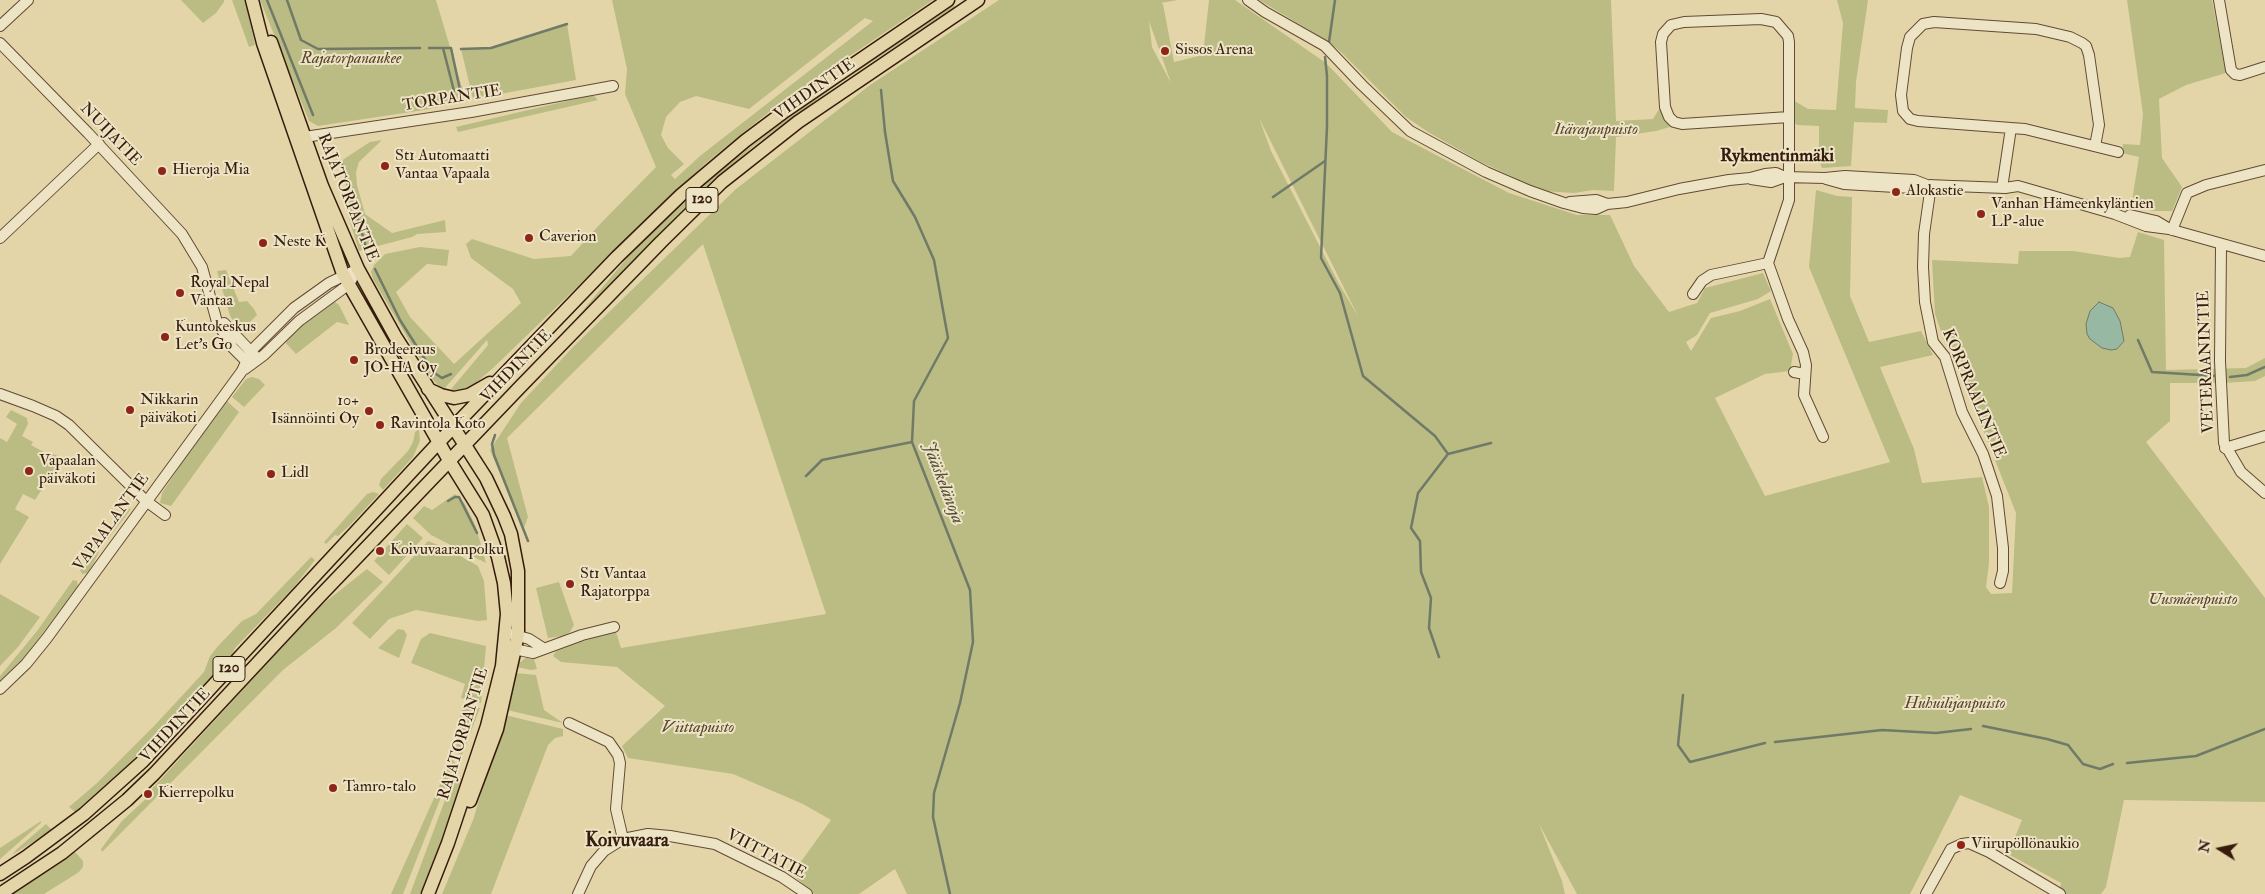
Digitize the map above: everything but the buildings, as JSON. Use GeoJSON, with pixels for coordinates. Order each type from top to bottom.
{"type":"FeatureCollection","features":[{"type":"Feature","properties":{"kind":"main road","name":"RAJATORPANTIE"},"geometry":{"type":"LineString","coordinates":[[252,0],[262,43],[300,138],[358,269],[395,336],[486,478],[511,534],[518,571],[512,634],[497,729],[488,757],[467,808],[448,843],[428,894]]}},
{"type":"Feature","properties":{"kind":"main road","name":"VIHDINTIE"},"geometry":{"type":"LineString","coordinates":[[0,874],[84,814],[143,761],[439,442],[648,226],[709,170],[746,140],[818,88],[948,0]]}},
{"type":"Feature","properties":{"kind":"main road","name":"VIHDINTIE"},"geometry":{"type":"LineString","coordinates":[[0,894],[62,853],[127,800],[181,746],[464,445],[648,255],[722,182],[806,116],[978,0]]}},
{"type":"Feature","properties":{"kind":"main road","name":"RAJATORPANTIE"},"geometry":{"type":"LineString","coordinates":[[300,138],[345,280],[450,462],[483,514],[498,557],[512,634]]}},
{"type":"Feature","properties":{"kind":"main road"},"geometry":{"type":"LineString","coordinates":[[428,389],[448,398],[461,397],[478,390],[508,370]]}},
{"type":"Feature","properties":{"kind":"street"},"geometry":{"type":"LineString","coordinates":[[0,26],[28,0]]}},
{"type":"Feature","properties":{"kind":"street"},"geometry":{"type":"LineString","coordinates":[[1248,0],[1265,12],[1325,46],[1410,131],[1486,172],[1514,185],[1564,203],[1590,209],[1702,184],[1750,178],[1771,182],[1787,177],[1825,178],[1844,184],[1914,188],[1929,185],[2003,188],[2018,186],[2038,194],[2115,214],[2128,214],[2149,219],[2171,230],[2265,256]]}},
{"type":"Feature","properties":{"kind":"street"},"geometry":{"type":"LineString","coordinates":[[2219,0],[2232,70],[2235,74],[2240,75],[2265,68]]}},
{"type":"Feature","properties":{"kind":"street"},"geometry":{"type":"LineString","coordinates":[[1789,117],[1682,124],[1674,122],[1669,117],[1665,107],[1661,42],[1663,34],[1671,25],[1684,22],[1761,18],[1776,22],[1785,30],[1789,42],[1789,117],[1787,177],[1790,200],[1768,263],[1785,311],[1803,352],[1806,365],[1799,373],[1804,395],[1824,437]]}},
{"type":"Feature","properties":{"kind":"street"},"geometry":{"type":"LineString","coordinates":[[2095,146],[2099,125],[2089,54],[2082,42],[2070,37],[2036,29],[1934,22],[1918,26],[1910,37],[1901,103],[1906,116],[1910,119],[2025,129],[2118,152]]}},
{"type":"Feature","properties":{"kind":"street","name":"NUIJATIE"},"geometry":{"type":"LineString","coordinates":[[0,43],[99,144],[186,239],[202,267],[217,322],[233,348],[249,364]]}},
{"type":"Feature","properties":{"kind":"street","name":"TORPANTIE"},"geometry":{"type":"LineString","coordinates":[[300,138],[471,112],[613,86]]}},
{"type":"Feature","properties":{"kind":"street"},"geometry":{"type":"LineString","coordinates":[[2003,188],[2011,128]]}},
{"type":"Feature","properties":{"kind":"street"},"geometry":{"type":"LineString","coordinates":[[0,238],[99,144]]}},
{"type":"Feature","properties":{"kind":"street"},"geometry":{"type":"LineString","coordinates":[[2171,230],[2187,193],[2265,170]]}},
{"type":"Feature","properties":{"kind":"street","name":"KORPRAALINTIE"},"geometry":{"type":"LineString","coordinates":[[1929,185],[1923,267],[1926,309],[1933,342],[1945,357],[1962,412],[1983,454],[1997,496],[2003,548],[2003,571],[2000,583]]}},
{"type":"Feature","properties":{"kind":"street","name":"VETERAANINTIE"},"geometry":{"type":"LineString","coordinates":[[2221,244],[2220,361],[2225,448],[2241,472],[2265,493]]}},
{"type":"Feature","properties":{"kind":"street"},"geometry":{"type":"LineString","coordinates":[[1693,294],[1702,281],[1711,275],[1768,263]]}},
{"type":"Feature","properties":{"kind":"street","name":"VAPAALANTIE"},"geometry":{"type":"LineString","coordinates":[[0,689],[26,664],[47,638],[146,501],[249,364],[358,269]]}},
{"type":"Feature","properties":{"kind":"street","name":"VAPAALANTIE"},"geometry":{"type":"LineString","coordinates":[[251,351],[294,308],[345,280]]}},
{"type":"Feature","properties":{"kind":"street","name":"NUIJATIE"},"geometry":{"type":"LineString","coordinates":[[214,307],[233,335],[251,351],[249,364]]}},
{"type":"Feature","properties":{"kind":"street"},"geometry":{"type":"LineString","coordinates":[[0,394],[48,412],[69,425],[146,501],[165,514]]}},
{"type":"Feature","properties":{"kind":"street"},"geometry":{"type":"LineString","coordinates":[[2225,448],[2265,436]]}},
{"type":"Feature","properties":{"kind":"street"},"geometry":{"type":"LineString","coordinates":[[510,648],[533,653],[582,635],[614,627]]}},
{"type":"Feature","properties":{"kind":"street"},"geometry":{"type":"LineString","coordinates":[[512,634],[543,648]]}},
{"type":"Feature","properties":{"kind":"street"},"geometry":{"type":"LineString","coordinates":[[569,723],[609,742],[618,755],[620,763],[616,809],[623,839],[612,845],[598,858],[578,894]]}},
{"type":"Feature","properties":{"kind":"street","name":"VIITTATIE"},"geometry":{"type":"LineString","coordinates":[[623,839],[648,834],[679,837],[715,844],[778,875],[807,894]]}},
{"type":"Feature","properties":{"kind":"street"},"geometry":{"type":"LineString","coordinates":[[1926,894],[1951,849],[1969,843],[1980,847],[2060,894]]}},
{"type":"Feature","properties":{"kind":"green space"},"geometry":{"type":"Polygon","coordinates":[[[181,0],[224,0],[224,2],[216,13],[203,23],[181,0]]]}},
{"type":"Feature","properties":{"kind":"green space"},"geometry":{"type":"Polygon","coordinates":[[[232,0],[245,0],[255,45],[249,47],[232,0]]]}},
{"type":"Feature","properties":{"kind":"green space","name":"Rajatorpanaukee"},"geometry":{"type":"Polygon","coordinates":[[[260,0],[436,0],[466,101],[424,110],[318,126],[309,121],[260,0]]]}},
{"type":"Feature","properties":{"kind":"green space"},"geometry":{"type":"Polygon","coordinates":[[[612,0],[933,0],[780,103],[706,163],[472,386],[460,392],[452,393],[452,388],[488,345],[487,340],[444,389],[431,378],[373,279],[371,272],[374,265],[385,254],[420,247],[449,250],[447,266],[427,264],[396,292],[410,317],[454,364],[521,303],[513,289],[471,258],[466,244],[472,239],[534,259],[571,256],[656,167],[625,94],[627,69],[612,0]],[[865,18],[749,109],[696,96],[680,102],[666,117],[661,135],[668,148],[684,164],[671,175],[675,179],[700,156],[873,21],[865,18]]]}},
{"type":"Feature","properties":{"kind":"green space"},"geometry":{"type":"Polygon","coordinates":[[[999,0],[1178,0],[1161,3],[1163,4],[1174,62],[1203,55],[1209,0],[1235,0],[1326,63],[1392,132],[1509,193],[1577,215],[1610,215],[1634,266],[1669,312],[1697,303],[1705,288],[1763,273],[1771,291],[1758,299],[1710,313],[1697,335],[1686,342],[1691,351],[1711,318],[1740,311],[1770,299],[1793,354],[1790,371],[1765,374],[1715,398],[1765,496],[1890,462],[1809,267],[1816,190],[1837,196],[1852,197],[1850,296],[1869,342],[1921,331],[1933,355],[1880,367],[1914,449],[1922,483],[1982,477],[1989,507],[1989,563],[1986,587],[1991,594],[2012,593],[2016,513],[1976,412],[1959,353],[1945,343],[1935,314],[1932,260],[2018,264],[2019,251],[2073,251],[2119,258],[2130,257],[2138,232],[2164,240],[2166,370],[2246,368],[2265,358],[2265,376],[2255,381],[2170,383],[2170,421],[2146,442],[2265,598],[2265,802],[2124,800],[2106,887],[2101,894],[2059,894],[2061,883],[2008,854],[2022,820],[1960,795],[1910,894],[1577,894],[1539,824],[1562,881],[1565,894],[907,894],[895,869],[859,894],[814,894],[792,874],[831,820],[803,804],[733,774],[628,758],[622,746],[665,706],[617,667],[561,662],[553,656],[556,651],[615,629],[621,648],[826,614],[703,244],[507,438],[528,517],[524,528],[490,450],[521,403],[573,347],[736,189],[870,85],[999,0]],[[1149,21],[1152,47],[1171,83],[1149,21]],[[1259,118],[1271,151],[1338,282],[1359,318],[1259,118]]]}},
{"type":"Feature","properties":{"kind":"green space","name":"Itärajanpuisto"},"geometry":{"type":"Polygon","coordinates":[[[1259,0],[1611,0],[1616,121],[1653,119],[1661,106],[1662,115],[1670,127],[1616,137],[1614,191],[1593,190],[1574,193],[1543,191],[1481,162],[1428,132],[1406,117],[1341,52],[1326,40],[1259,0]]]}},
{"type":"Feature","properties":{"kind":"green space"},"geometry":{"type":"Polygon","coordinates":[[[1837,0],[1868,0],[1856,82],[1855,108],[1888,110],[1887,123],[1854,122],[1851,166],[1822,168],[1819,160],[1819,126],[1797,125],[1792,121],[1793,100],[1808,109],[1836,110],[1843,23],[1837,0]]]}},
{"type":"Feature","properties":{"kind":"green space"},"geometry":{"type":"Polygon","coordinates":[[[2127,0],[2212,0],[2226,73],[2186,85],[2159,99],[2162,158],[2182,187],[2172,211],[2154,211],[2131,207],[2139,157],[2122,153],[2123,144],[2140,145],[2143,114],[2127,0]]]}},
{"type":"Feature","properties":{"kind":"green space"},"geometry":{"type":"Polygon","coordinates":[[[954,5],[955,7],[840,83],[755,145],[692,200],[573,322],[639,244],[715,175],[791,115],[954,5]]]}},
{"type":"Feature","properties":{"kind":"green space"},"geometry":{"type":"Polygon","coordinates":[[[567,24],[576,80],[473,99],[461,49],[491,48],[567,24]]]}},
{"type":"Feature","properties":{"kind":"green space"},"geometry":{"type":"Polygon","coordinates":[[[594,96],[598,100],[458,132],[456,127],[594,96]]]}},
{"type":"Feature","properties":{"kind":"green space"},"geometry":{"type":"Polygon","coordinates":[[[382,140],[359,162],[356,172],[357,185],[365,214],[392,233],[445,220],[446,232],[417,234],[359,251],[345,206],[346,184],[341,163],[370,142],[382,140]]]}},
{"type":"Feature","properties":{"kind":"green space"},"geometry":{"type":"Polygon","coordinates":[[[226,270],[239,302],[247,301],[257,315],[244,328],[237,326],[230,316],[217,271],[226,270]]]}},
{"type":"Feature","properties":{"kind":"green space"},"geometry":{"type":"Polygon","coordinates":[[[335,302],[339,305],[349,325],[337,322],[296,354],[284,341],[327,305],[335,302]]]}},
{"type":"Feature","properties":{"kind":"green space"},"geometry":{"type":"Polygon","coordinates":[[[252,377],[259,379],[265,385],[244,407],[232,397],[246,379],[252,377]]]}},
{"type":"Feature","properties":{"kind":"green space"},"geometry":{"type":"Polygon","coordinates":[[[227,401],[239,412],[171,506],[160,503],[162,493],[197,440],[227,401]]]}},
{"type":"Feature","properties":{"kind":"green space"},"geometry":{"type":"Polygon","coordinates":[[[11,410],[27,418],[28,424],[22,436],[33,442],[31,445],[49,455],[51,453],[62,458],[35,500],[23,494],[15,509],[29,517],[0,564],[0,438],[7,442],[17,424],[6,417],[11,410]]]}},
{"type":"Feature","properties":{"kind":"green space"},"geometry":{"type":"Polygon","coordinates":[[[419,429],[420,441],[413,457],[383,490],[379,485],[381,479],[408,451],[413,442],[415,432],[419,429]]]}},
{"type":"Feature","properties":{"kind":"green space"},"geometry":{"type":"Polygon","coordinates":[[[373,492],[379,494],[350,525],[326,544],[324,542],[367,494],[373,492]]]}},
{"type":"Feature","properties":{"kind":"green space"},"geometry":{"type":"Polygon","coordinates":[[[455,494],[465,504],[476,527],[486,563],[431,535],[413,518],[424,506],[432,510],[455,494]]]}},
{"type":"Feature","properties":{"kind":"green space"},"geometry":{"type":"Polygon","coordinates":[[[125,508],[131,509],[108,539],[106,537],[107,533],[125,508]]]}},
{"type":"Feature","properties":{"kind":"green space"},"geometry":{"type":"Polygon","coordinates":[[[407,524],[423,538],[389,575],[374,561],[407,524]]]}},
{"type":"Feature","properties":{"kind":"green space"},"geometry":{"type":"Polygon","coordinates":[[[428,541],[448,549],[478,566],[484,581],[487,620],[478,621],[416,610],[389,619],[370,639],[352,623],[428,541]]]}},
{"type":"Feature","properties":{"kind":"green space"},"geometry":{"type":"Polygon","coordinates":[[[96,550],[99,552],[90,570],[82,574],[80,570],[96,550]]]}},
{"type":"Feature","properties":{"kind":"green space"},"geometry":{"type":"Polygon","coordinates":[[[311,557],[315,560],[294,587],[235,648],[231,657],[134,759],[75,812],[69,807],[97,783],[155,725],[204,672],[210,656],[242,621],[256,614],[311,557]]]}},
{"type":"Feature","properties":{"kind":"green space"},"geometry":{"type":"Polygon","coordinates":[[[367,569],[383,582],[336,628],[283,670],[102,852],[101,849],[122,821],[152,793],[150,791],[319,607],[367,569]]]}},
{"type":"Feature","properties":{"kind":"green space"},"geometry":{"type":"Polygon","coordinates":[[[73,580],[77,581],[78,586],[25,657],[0,683],[0,676],[37,631],[73,580]]]}},
{"type":"Feature","properties":{"kind":"green space"},"geometry":{"type":"Polygon","coordinates":[[[559,582],[574,625],[570,632],[564,636],[548,638],[536,588],[559,582]]]}},
{"type":"Feature","properties":{"kind":"green space"},"geometry":{"type":"Polygon","coordinates":[[[0,594],[40,617],[18,647],[0,666],[0,594]]]}},
{"type":"Feature","properties":{"kind":"green space"},"geometry":{"type":"Polygon","coordinates":[[[398,629],[404,630],[407,635],[399,658],[378,648],[398,629]]]}},
{"type":"Feature","properties":{"kind":"green space"},"geometry":{"type":"Polygon","coordinates":[[[430,633],[486,646],[481,703],[461,698],[465,684],[411,663],[421,639],[430,633]]]}},
{"type":"Feature","properties":{"kind":"green space"},"geometry":{"type":"Polygon","coordinates":[[[527,657],[534,659],[537,669],[531,670],[517,667],[527,657]]]}},
{"type":"Feature","properties":{"kind":"green space"},"geometry":{"type":"Polygon","coordinates":[[[516,673],[536,675],[544,710],[563,723],[507,710],[516,673]]]}},
{"type":"Feature","properties":{"kind":"green space"},"geometry":{"type":"Polygon","coordinates":[[[463,706],[480,708],[461,757],[456,749],[458,725],[463,706]]]}},
{"type":"Feature","properties":{"kind":"green space"},"geometry":{"type":"Polygon","coordinates":[[[505,715],[563,729],[563,736],[555,738],[548,745],[491,894],[442,894],[473,820],[505,715]]]}},
{"type":"Feature","properties":{"kind":"green space"},"geometry":{"type":"Polygon","coordinates":[[[452,758],[456,765],[445,787],[403,894],[391,894],[452,758]]]}},
{"type":"Feature","properties":{"kind":"green space"},"geometry":{"type":"Polygon","coordinates":[[[457,776],[463,780],[420,894],[410,894],[445,800],[457,776]]]}},
{"type":"Feature","properties":{"kind":"green space"},"geometry":{"type":"Polygon","coordinates":[[[41,821],[41,823],[0,859],[0,848],[41,821]]]}},
{"type":"Feature","properties":{"kind":"green space"},"geometry":{"type":"Polygon","coordinates":[[[46,824],[52,830],[12,855],[17,849],[46,824]]]}},
{"type":"Feature","properties":{"kind":"green space"},"geometry":{"type":"Polygon","coordinates":[[[74,851],[83,861],[83,867],[79,872],[44,894],[11,894],[74,851]]]}},
{"type":"Feature","properties":{"kind":"shaded area"},"geometry":{"type":"Polygon","coordinates":[[[2099,302],[2113,308],[2120,321],[2124,341],[2117,349],[2102,348],[2090,339],[2087,334],[2086,324],[2090,311],[2099,302]]]}},
{"type":"Feature","properties":{"kind":"waterway"},"geometry":{"type":"LineString","coordinates":[[267,0],[313,115]]}},
{"type":"Feature","properties":{"kind":"waterway"},"geometry":{"type":"LineString","coordinates":[[287,0],[301,40],[318,49],[420,48]]}},
{"type":"Feature","properties":{"kind":"waterway"},"geometry":{"type":"LineString","coordinates":[[1329,42],[1335,0]]}},
{"type":"Feature","properties":{"kind":"waterway"},"geometry":{"type":"LineString","coordinates":[[461,49],[491,48],[567,24]]}},
{"type":"Feature","properties":{"kind":"waterway"},"geometry":{"type":"LineString","coordinates":[[429,48],[450,48]]}},
{"type":"Feature","properties":{"kind":"waterway"},"geometry":{"type":"LineString","coordinates":[[443,48],[454,91]]}},
{"type":"Feature","properties":{"kind":"waterway"},"geometry":{"type":"LineString","coordinates":[[451,48],[460,90]]}},
{"type":"Feature","properties":{"kind":"waterway"},"geometry":{"type":"LineString","coordinates":[[1325,57],[1327,126],[1321,258],[1340,293],[1363,376],[1435,436],[1448,454],[1418,493],[1411,528],[1420,541],[1421,572],[1431,598],[1429,628],[1439,657]]}},
{"type":"Feature","properties":{"kind":"waterway","name":"Jääskelänoja"},"geometry":{"type":"LineString","coordinates":[[881,90],[885,132],[893,181],[915,217],[934,260],[948,338],[914,401],[912,442],[970,590],[973,642],[960,703],[934,793],[933,817],[950,894]]}},
{"type":"Feature","properties":{"kind":"waterway"},"geometry":{"type":"LineString","coordinates":[[1273,197],[1325,161]]}},
{"type":"Feature","properties":{"kind":"waterway"},"geometry":{"type":"LineString","coordinates":[[342,164],[366,247]]}},
{"type":"Feature","properties":{"kind":"waterway"},"geometry":{"type":"LineString","coordinates":[[375,269],[400,320],[433,372],[442,378],[451,374]]}},
{"type":"Feature","properties":{"kind":"waterway"},"geometry":{"type":"LineString","coordinates":[[2138,340],[2152,372],[2217,376]]}},
{"type":"Feature","properties":{"kind":"waterway"},"geometry":{"type":"LineString","coordinates":[[2230,377],[2247,375],[2265,367]]}},
{"type":"Feature","properties":{"kind":"waterway"},"geometry":{"type":"LineString","coordinates":[[495,435],[492,444],[494,455],[528,541]]}},
{"type":"Feature","properties":{"kind":"waterway"},"geometry":{"type":"LineString","coordinates":[[806,476],[822,460],[912,442]]}},
{"type":"Feature","properties":{"kind":"waterway"},"geometry":{"type":"LineString","coordinates":[[1448,454],[1491,443]]}},
{"type":"Feature","properties":{"kind":"waterway"},"geometry":{"type":"LineString","coordinates":[[448,501],[459,497],[477,533]]}},
{"type":"Feature","properties":{"kind":"waterway"},"geometry":{"type":"LineString","coordinates":[[1683,695],[1678,745],[1690,762],[1765,743]]}},
{"type":"Feature","properties":{"kind":"waterway"},"geometry":{"type":"LineString","coordinates":[[1983,726],[2068,745],[2083,764],[2100,769],[2113,764]]}},
{"type":"Feature","properties":{"kind":"waterway"},"geometry":{"type":"LineString","coordinates":[[1775,742],[1882,730],[1936,733],[1971,729]]}},
{"type":"Feature","properties":{"kind":"waterway"},"geometry":{"type":"LineString","coordinates":[[2127,763],[2196,756],[2265,729]]}},
{"type":"Feature","properties":{"kind":"place","name":"Sissos Arena"},"geometry":{"type":"Point","coordinates":[1165,51]}},
{"type":"Feature","properties":{"kind":"place","name":"St1 Automaatti Vantaa Vapaala"},"geometry":{"type":"Point","coordinates":[385,166]}},
{"type":"Feature","properties":{"kind":"place","name":"Hieroja Mia"},"geometry":{"type":"Point","coordinates":[162,171]}},
{"type":"Feature","properties":{"kind":"place","name":"Alokastie"},"geometry":{"type":"Point","coordinates":[1896,192]}},
{"type":"Feature","properties":{"kind":"place","name":"Vanhan Hämeenkyläntien LP-alue"},"geometry":{"type":"Point","coordinates":[1981,214]}},
{"type":"Feature","properties":{"kind":"place","name":"Caverion"},"geometry":{"type":"Point","coordinates":[529,238]}},
{"type":"Feature","properties":{"kind":"place","name":"Neste K"},"geometry":{"type":"Point","coordinates":[263,243]}},
{"type":"Feature","properties":{"kind":"place","name":"Royal Nepal Vantaa"},"geometry":{"type":"Point","coordinates":[180,293]}},
{"type":"Feature","properties":{"kind":"place","name":"Kuntokeskus Let's Go"},"geometry":{"type":"Point","coordinates":[165,337]}},
{"type":"Feature","properties":{"kind":"place","name":"Brodeeraus JO-HA Oy"},"geometry":{"type":"Point","coordinates":[354,360]}},
{"type":"Feature","properties":{"kind":"place","name":"Nikkarin päiväkoti"},"geometry":{"type":"Point","coordinates":[130,410]}},
{"type":"Feature","properties":{"kind":"place","name":"10+ Isännöinti Oy"},"geometry":{"type":"Point","coordinates":[369,411]}},
{"type":"Feature","properties":{"kind":"place","name":"Ravintola Koto"},"geometry":{"type":"Point","coordinates":[380,425]}},
{"type":"Feature","properties":{"kind":"place","name":"Vapaalan päiväkoti"},"geometry":{"type":"Point","coordinates":[29,471]}},
{"type":"Feature","properties":{"kind":"place","name":"Lidl"},"geometry":{"type":"Point","coordinates":[271,474]}},
{"type":"Feature","properties":{"kind":"place","name":"Koivuvaaranpolku"},"geometry":{"type":"Point","coordinates":[380,551]}},
{"type":"Feature","properties":{"kind":"place","name":"St1 Vantaa Rajatorppa"},"geometry":{"type":"Point","coordinates":[570,584]}},
{"type":"Feature","properties":{"kind":"place","name":"Tamro-talo"},"geometry":{"type":"Point","coordinates":[333,788]}},
{"type":"Feature","properties":{"kind":"place","name":"Kierrepolku"},"geometry":{"type":"Point","coordinates":[148,794]}},
{"type":"Feature","properties":{"kind":"place","name":"Viirupöllönaukio"},"geometry":{"type":"Point","coordinates":[1961,845]}},
{"type":"Feature","properties":{"kind":"district","name":"Rykmentinmäki"},"geometry":{"type":"Point","coordinates":[1777,157]}},
{"type":"Feature","properties":{"kind":"district","name":"Koivuvaara"},"geometry":{"type":"Point","coordinates":[627,842]}},
{"type":"Feature","properties":{"kind":"park label","name":"Uusmäenpuisto"},"geometry":{"type":"Point","coordinates":[2193,601]}},
{"type":"Feature","properties":{"kind":"park label","name":"Huhuilijanpuisto"},"geometry":{"type":"Point","coordinates":[1955,705]}},
{"type":"Feature","properties":{"kind":"park label","name":"Viittapuisto"},"geometry":{"type":"Point","coordinates":[698,729]}}]}
